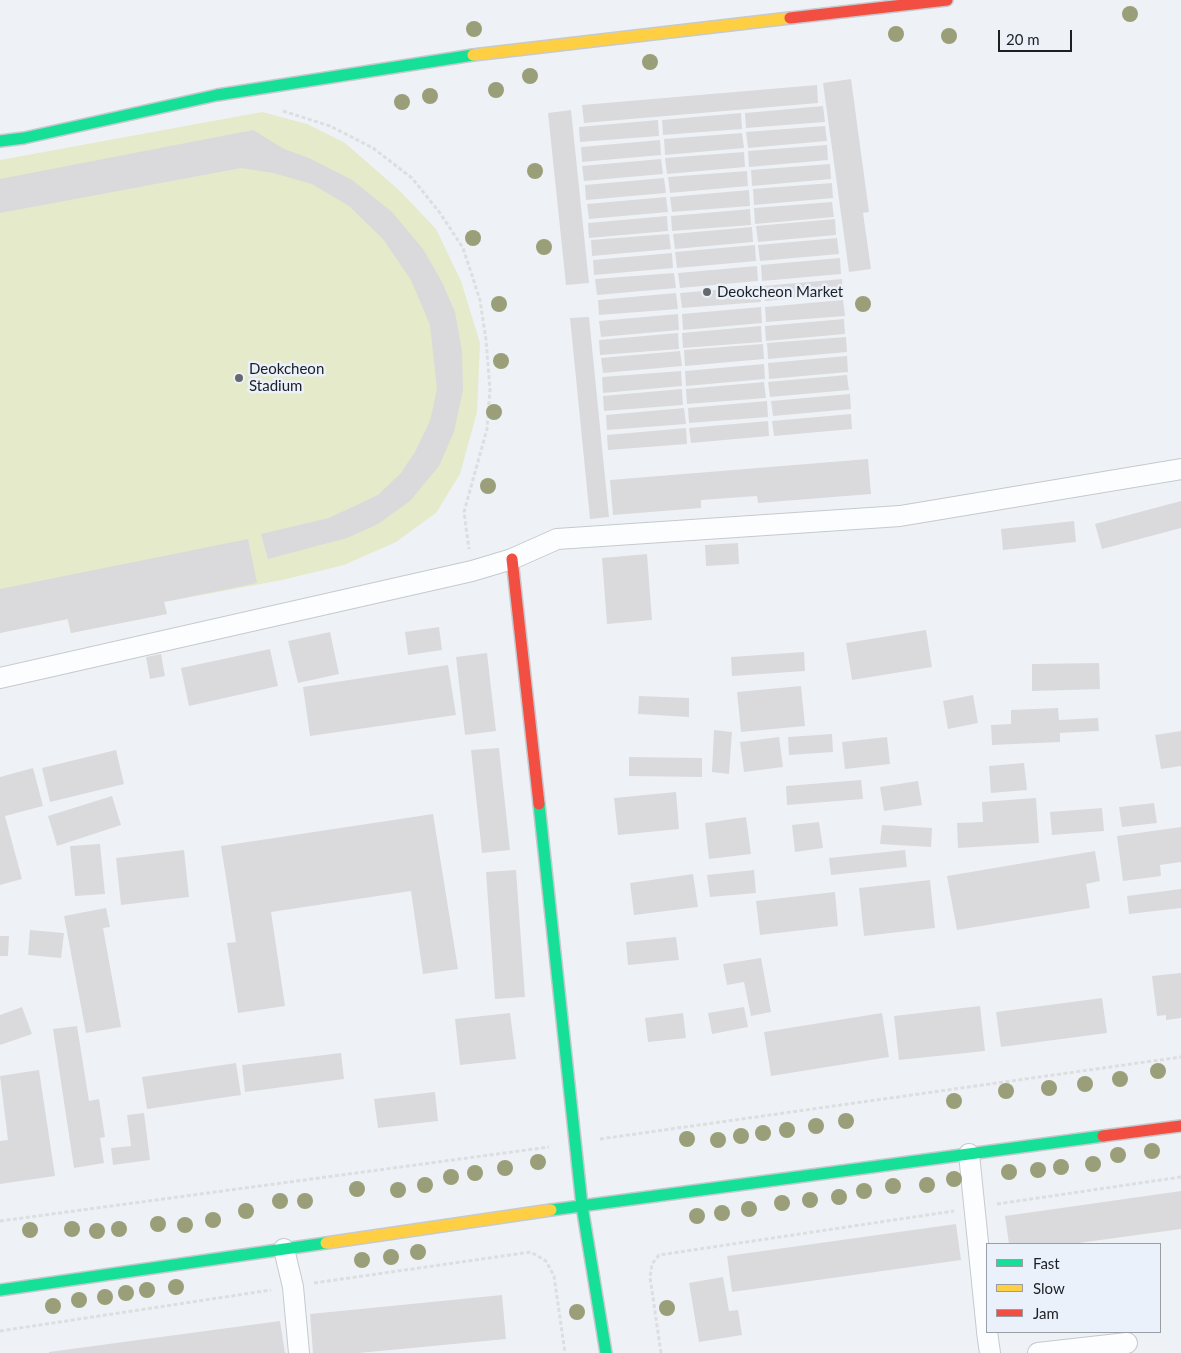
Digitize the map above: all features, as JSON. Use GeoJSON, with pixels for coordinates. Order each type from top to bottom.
{"type":"FeatureCollection","features":[{"type":"Feature","properties":{"kind":"main road"},"geometry":{"type":"LineString","coordinates":[[0,141],[24,138],[217,95],[467,56],[947,0]]}},
{"type":"Feature","properties":{"kind":"main road"},"geometry":{"type":"LineString","coordinates":[[512,560],[582,1206],[606,1353]]}},
{"type":"Feature","properties":{"kind":"main road"},"geometry":{"type":"LineString","coordinates":[[0,1290],[582,1206],[1181,1126]]}},
{"type":"Feature","properties":{"kind":"street"},"geometry":{"type":"LineString","coordinates":[[0,678],[472,571],[512,560],[557,539],[900,516],[1181,469]]}},
{"type":"Feature","properties":{"kind":"street"},"geometry":{"type":"LineString","coordinates":[[969,1154],[986,1322]]}},
{"type":"Feature","properties":{"kind":"street"},"geometry":{"type":"LineString","coordinates":[[284,1249],[293,1287],[299,1353]]}},
{"type":"Feature","properties":{"kind":"street"},"geometry":{"type":"LineString","coordinates":[[987,1333],[990,1353]]}},
{"type":"Feature","properties":{"kind":"street"},"geometry":{"type":"LineString","coordinates":[[1038,1353],[1127,1342]]}},
{"type":"Feature","properties":{"kind":"path"},"geometry":{"type":"LineString","coordinates":[[278,110],[330,126],[373,148],[412,178],[440,213],[462,248],[480,300],[486,340],[490,390],[487,429],[464,512],[472,571]]}},
{"type":"Feature","properties":{"kind":"path"},"geometry":{"type":"LineString","coordinates":[[662,1353],[650,1277],[652,1264],[659,1255],[1181,1177]]}},
{"type":"Feature","properties":{"kind":"green space","name":"Deokcheon Stadium"},"geometry":{"type":"Polygon","coordinates":[[[262,112],[307,124],[345,143],[400,191],[436,229],[461,281],[480,343],[477,412],[460,474],[436,513],[396,542],[344,565],[282,580],[164,602],[167,614],[71,633],[67,619],[0,633],[0,160],[262,112]]]}},
{"type":"Feature","properties":{"kind":"building"},"geometry":{"type":"Polygon","coordinates":[[[851,79],[869,212],[863,213],[871,269],[849,272],[823,83],[851,79]]]}},
{"type":"Feature","properties":{"kind":"building"},"geometry":{"type":"Polygon","coordinates":[[[817,85],[818,103],[584,123],[582,105],[817,85]]]}},
{"type":"Feature","properties":{"kind":"building"},"geometry":{"type":"Polygon","coordinates":[[[823,106],[825,122],[746,128],[745,113],[823,106]]]}},
{"type":"Feature","properties":{"kind":"building"},"geometry":{"type":"Polygon","coordinates":[[[571,110],[589,283],[566,285],[548,113],[571,110]]]}},
{"type":"Feature","properties":{"kind":"building"},"geometry":{"type":"Polygon","coordinates":[[[741,113],[742,129],[663,135],[662,120],[741,113]]]}},
{"type":"Feature","properties":{"kind":"building"},"geometry":{"type":"Polygon","coordinates":[[[658,120],[659,136],[580,142],[579,127],[658,120]]]}},
{"type":"Feature","properties":{"kind":"building"},"geometry":{"type":"Polygon","coordinates":[[[825,126],[827,141],[748,148],[746,132],[825,126]]]}},
{"type":"Feature","properties":{"kind":"building"},"geometry":{"type":"Polygon","coordinates":[[[253,130],[284,149],[309,158],[352,180],[392,212],[423,249],[442,282],[455,312],[462,351],[463,390],[454,432],[439,466],[410,501],[378,524],[347,538],[268,559],[261,534],[329,518],[378,495],[401,473],[415,452],[430,421],[437,389],[430,325],[411,280],[383,239],[349,206],[312,184],[273,173],[241,168],[0,213],[0,179],[253,130]]]}},
{"type":"Feature","properties":{"kind":"building"},"geometry":{"type":"Polygon","coordinates":[[[742,133],[744,148],[665,155],[664,139],[742,133]]]}},
{"type":"Feature","properties":{"kind":"building"},"geometry":{"type":"Polygon","coordinates":[[[660,140],[661,155],[582,162],[581,147],[660,140]]]}},
{"type":"Feature","properties":{"kind":"building"},"geometry":{"type":"Polygon","coordinates":[[[827,145],[828,160],[749,167],[748,151],[827,145]]]}},
{"type":"Feature","properties":{"kind":"building"},"geometry":{"type":"Polygon","coordinates":[[[744,152],[745,167],[667,174],[665,158],[744,152]]]}},
{"type":"Feature","properties":{"kind":"building"},"geometry":{"type":"Polygon","coordinates":[[[661,159],[663,174],[584,181],[582,166],[661,159]]]}},
{"type":"Feature","properties":{"kind":"building"},"geometry":{"type":"Polygon","coordinates":[[[830,164],[831,179],[752,186],[751,170],[830,164]]]}},
{"type":"Feature","properties":{"kind":"building"},"geometry":{"type":"Polygon","coordinates":[[[747,171],[748,186],[670,193],[668,177],[747,171]]]}},
{"type":"Feature","properties":{"kind":"building"},"geometry":{"type":"Polygon","coordinates":[[[664,178],[666,193],[586,200],[585,185],[664,178]]]}},
{"type":"Feature","properties":{"kind":"building"},"geometry":{"type":"Polygon","coordinates":[[[832,183],[833,198],[754,205],[753,189],[832,183]]]}},
{"type":"Feature","properties":{"kind":"building"},"geometry":{"type":"Polygon","coordinates":[[[749,190],[750,206],[672,212],[670,197],[749,190]]]}},
{"type":"Feature","properties":{"kind":"building"},"geometry":{"type":"Polygon","coordinates":[[[666,197],[668,212],[589,219],[587,204],[666,197]]]}},
{"type":"Feature","properties":{"kind":"building"},"geometry":{"type":"Polygon","coordinates":[[[832,202],[834,217],[755,224],[754,208],[832,202]]]}},
{"type":"Feature","properties":{"kind":"building"},"geometry":{"type":"Polygon","coordinates":[[[750,209],[751,225],[672,231],[671,216],[750,209]]]}},
{"type":"Feature","properties":{"kind":"building"},"geometry":{"type":"Polygon","coordinates":[[[667,216],[668,231],[589,238],[588,223],[667,216]]]}},
{"type":"Feature","properties":{"kind":"building"},"geometry":{"type":"Polygon","coordinates":[[[835,219],[836,235],[758,242],[756,226],[835,219]]]}},
{"type":"Feature","properties":{"kind":"building"},"geometry":{"type":"Polygon","coordinates":[[[752,227],[753,242],[675,249],[673,234],[752,227]]]}},
{"type":"Feature","properties":{"kind":"building"},"geometry":{"type":"Polygon","coordinates":[[[669,234],[671,249],[592,256],[591,240],[669,234]]]}},
{"type":"Feature","properties":{"kind":"building"},"geometry":{"type":"Polygon","coordinates":[[[837,238],[839,254],[760,261],[758,245],[837,238]]]}},
{"type":"Feature","properties":{"kind":"building"},"geometry":{"type":"Polygon","coordinates":[[[755,245],[756,261],[677,268],[675,252],[755,245]]]}},
{"type":"Feature","properties":{"kind":"building"},"geometry":{"type":"Polygon","coordinates":[[[672,253],[673,268],[594,275],[593,260],[672,253]]]}},
{"type":"Feature","properties":{"kind":"building"},"geometry":{"type":"Polygon","coordinates":[[[840,258],[841,274],[762,281],[761,265],[840,258]]]}},
{"type":"Feature","properties":{"kind":"building"},"geometry":{"type":"Polygon","coordinates":[[[757,266],[758,281],[680,288],[678,273],[757,266]]]}},
{"type":"Feature","properties":{"kind":"building"},"geometry":{"type":"Polygon","coordinates":[[[674,273],[676,288],[597,295],[595,279],[674,273]]]}},
{"type":"Feature","properties":{"kind":"building"},"geometry":{"type":"Polygon","coordinates":[[[842,279],[843,294],[765,301],[763,286],[842,279]]]}},
{"type":"Feature","properties":{"kind":"building"},"geometry":{"type":"Polygon","coordinates":[[[759,286],[761,302],[682,308],[680,293],[759,286]]]}},
{"type":"Feature","properties":{"kind":"building"},"geometry":{"type":"Polygon","coordinates":[[[676,293],[678,309],[599,315],[598,300],[676,293]]]}},
{"type":"Feature","properties":{"kind":"building"},"geometry":{"type":"Polygon","coordinates":[[[843,300],[845,316],[766,322],[765,307],[843,300]]]}},
{"type":"Feature","properties":{"kind":"building"},"geometry":{"type":"Polygon","coordinates":[[[761,307],[762,323],[683,330],[682,314],[761,307]]]}},
{"type":"Feature","properties":{"kind":"building"},"geometry":{"type":"Polygon","coordinates":[[[678,314],[679,330],[601,337],[599,321],[678,314]]]}},
{"type":"Feature","properties":{"kind":"building"},"geometry":{"type":"Polygon","coordinates":[[[589,317],[609,517],[590,519],[570,318],[589,317]]]}},
{"type":"Feature","properties":{"kind":"building"},"geometry":{"type":"Polygon","coordinates":[[[844,319],[845,334],[766,341],[765,326],[844,319]]]}},
{"type":"Feature","properties":{"kind":"building"},"geometry":{"type":"Polygon","coordinates":[[[761,326],[762,342],[683,348],[682,333],[761,326]]]}},
{"type":"Feature","properties":{"kind":"building"},"geometry":{"type":"Polygon","coordinates":[[[678,333],[679,349],[600,355],[599,340],[678,333]]]}},
{"type":"Feature","properties":{"kind":"building"},"geometry":{"type":"Polygon","coordinates":[[[846,337],[847,352],[768,359],[767,343],[846,337]]]}},
{"type":"Feature","properties":{"kind":"building"},"geometry":{"type":"Polygon","coordinates":[[[763,344],[764,359],[685,366],[684,350],[763,344]]]}},
{"type":"Feature","properties":{"kind":"building"},"geometry":{"type":"Polygon","coordinates":[[[680,351],[682,366],[603,373],[601,358],[680,351]]]}},
{"type":"Feature","properties":{"kind":"building"},"geometry":{"type":"Polygon","coordinates":[[[847,356],[848,372],[769,379],[768,363],[847,356]]]}},
{"type":"Feature","properties":{"kind":"building"},"geometry":{"type":"Polygon","coordinates":[[[764,364],[765,379],[686,386],[685,371],[764,364]]]}},
{"type":"Feature","properties":{"kind":"building"},"geometry":{"type":"Polygon","coordinates":[[[681,371],[682,386],[603,393],[602,377],[681,371]]]}},
{"type":"Feature","properties":{"kind":"building"},"geometry":{"type":"Polygon","coordinates":[[[847,375],[849,390],[770,397],[768,382],[847,375]]]}},
{"type":"Feature","properties":{"kind":"building"},"geometry":{"type":"Polygon","coordinates":[[[764,382],[766,398],[687,404],[686,389],[764,382]]]}},
{"type":"Feature","properties":{"kind":"building"},"geometry":{"type":"Polygon","coordinates":[[[682,389],[683,405],[604,411],[603,396],[682,389]]]}},
{"type":"Feature","properties":{"kind":"building"},"geometry":{"type":"Polygon","coordinates":[[[850,394],[851,409],[773,416],[771,401],[850,394]]]}},
{"type":"Feature","properties":{"kind":"building"},"geometry":{"type":"Polygon","coordinates":[[[767,401],[768,417],[689,423],[688,408],[767,401]]]}},
{"type":"Feature","properties":{"kind":"building"},"geometry":{"type":"Polygon","coordinates":[[[684,408],[686,424],[607,430],[606,415],[684,408]]]}},
{"type":"Feature","properties":{"kind":"building"},"geometry":{"type":"Polygon","coordinates":[[[851,414],[852,429],[774,436],[772,421],[851,414]]]}},
{"type":"Feature","properties":{"kind":"building"},"geometry":{"type":"Polygon","coordinates":[[[768,421],[769,436],[691,443],[689,428],[768,421]]]}},
{"type":"Feature","properties":{"kind":"building"},"geometry":{"type":"Polygon","coordinates":[[[686,428],[687,444],[608,450],[607,435],[686,428]]]}},
{"type":"Feature","properties":{"kind":"building"},"geometry":{"type":"Polygon","coordinates":[[[868,459],[871,494],[758,503],[757,496],[701,500],[701,508],[613,515],[610,480],[868,459]]]}},
{"type":"Feature","properties":{"kind":"building"},"geometry":{"type":"Polygon","coordinates":[[[1181,501],[1181,528],[1102,549],[1095,524],[1181,501]]]}},
{"type":"Feature","properties":{"kind":"building"},"geometry":{"type":"Polygon","coordinates":[[[1074,521],[1076,542],[1003,550],[1001,529],[1074,521]]]}},
{"type":"Feature","properties":{"kind":"building"},"geometry":{"type":"Polygon","coordinates":[[[248,539],[257,583],[164,602],[167,614],[71,633],[68,619],[0,633],[0,589],[248,539]]]}},
{"type":"Feature","properties":{"kind":"building"},"geometry":{"type":"Polygon","coordinates":[[[738,543],[739,564],[706,566],[705,545],[738,543]]]}},
{"type":"Feature","properties":{"kind":"building"},"geometry":{"type":"Polygon","coordinates":[[[647,554],[652,620],[607,624],[602,558],[647,554]]]}},
{"type":"Feature","properties":{"kind":"building"},"geometry":{"type":"Polygon","coordinates":[[[439,627],[442,650],[408,655],[405,632],[439,627]]]}},
{"type":"Feature","properties":{"kind":"building"},"geometry":{"type":"Polygon","coordinates":[[[926,630],[932,667],[852,680],[846,643],[926,630]]]}},
{"type":"Feature","properties":{"kind":"building"},"geometry":{"type":"Polygon","coordinates":[[[330,632],[339,674],[298,683],[288,641],[330,632]]]}},
{"type":"Feature","properties":{"kind":"building"},"geometry":{"type":"Polygon","coordinates":[[[270,649],[278,686],[189,706],[181,668],[270,649]]]}},
{"type":"Feature","properties":{"kind":"building"},"geometry":{"type":"Polygon","coordinates":[[[804,652],[805,671],[732,676],[731,657],[804,652]]]}},
{"type":"Feature","properties":{"kind":"building"},"geometry":{"type":"Polygon","coordinates":[[[487,653],[496,731],[465,735],[456,657],[487,653]]]}},
{"type":"Feature","properties":{"kind":"building"},"geometry":{"type":"Polygon","coordinates":[[[161,654],[165,676],[150,679],[146,657],[161,654]]]}},
{"type":"Feature","properties":{"kind":"building"},"geometry":{"type":"Polygon","coordinates":[[[1099,663],[1100,689],[1032,691],[1032,664],[1099,663]]]}},
{"type":"Feature","properties":{"kind":"building"},"geometry":{"type":"Polygon","coordinates":[[[448,665],[456,715],[310,736],[303,687],[448,665]]]}},
{"type":"Feature","properties":{"kind":"building"},"geometry":{"type":"Polygon","coordinates":[[[801,686],[805,726],[741,732],[737,692],[801,686]]]}},
{"type":"Feature","properties":{"kind":"building"},"geometry":{"type":"Polygon","coordinates":[[[973,695],[978,723],[948,729],[943,701],[973,695]]]}},
{"type":"Feature","properties":{"kind":"building"},"geometry":{"type":"Polygon","coordinates":[[[639,696],[689,698],[689,717],[638,714],[639,696]]]}},
{"type":"Feature","properties":{"kind":"building"},"geometry":{"type":"Polygon","coordinates":[[[1058,708],[1059,720],[1098,718],[1099,731],[1060,733],[1060,742],[992,745],[991,725],[1011,724],[1011,710],[1058,708]]]}},
{"type":"Feature","properties":{"kind":"building"},"geometry":{"type":"Polygon","coordinates":[[[714,730],[732,732],[729,774],[712,772],[714,730]]]}},
{"type":"Feature","properties":{"kind":"building"},"geometry":{"type":"Polygon","coordinates":[[[1181,731],[1181,766],[1161,769],[1155,735],[1181,731]]]}},
{"type":"Feature","properties":{"kind":"building"},"geometry":{"type":"Polygon","coordinates":[[[832,734],[833,752],[789,755],[788,737],[832,734]]]}},
{"type":"Feature","properties":{"kind":"building"},"geometry":{"type":"Polygon","coordinates":[[[779,737],[783,767],[744,772],[740,742],[779,737]]]}},
{"type":"Feature","properties":{"kind":"building"},"geometry":{"type":"Polygon","coordinates":[[[887,737],[890,764],[845,769],[842,742],[887,737]]]}},
{"type":"Feature","properties":{"kind":"building"},"geometry":{"type":"Polygon","coordinates":[[[499,748],[510,850],[482,853],[471,750],[499,748]]]}},
{"type":"Feature","properties":{"kind":"building"},"geometry":{"type":"Polygon","coordinates":[[[116,750],[124,784],[50,802],[42,768],[116,750]]]}},
{"type":"Feature","properties":{"kind":"building"},"geometry":{"type":"Polygon","coordinates":[[[629,757],[702,758],[702,777],[629,776],[629,757]]]}},
{"type":"Feature","properties":{"kind":"building"},"geometry":{"type":"Polygon","coordinates":[[[1024,763],[1027,790],[991,793],[989,766],[1024,763]]]}},
{"type":"Feature","properties":{"kind":"building"},"geometry":{"type":"Polygon","coordinates":[[[33,768],[43,806],[5,816],[22,879],[0,885],[0,777],[33,768]]]}},
{"type":"Feature","properties":{"kind":"building"},"geometry":{"type":"Polygon","coordinates":[[[861,780],[863,799],[787,805],[786,786],[861,780]]]}},
{"type":"Feature","properties":{"kind":"building"},"geometry":{"type":"Polygon","coordinates":[[[918,781],[922,805],[884,811],[880,787],[918,781]]]}},
{"type":"Feature","properties":{"kind":"building"},"geometry":{"type":"Polygon","coordinates":[[[676,792],[679,829],[618,835],[614,798],[676,792]]]}},
{"type":"Feature","properties":{"kind":"building"},"geometry":{"type":"Polygon","coordinates":[[[112,796],[121,825],[57,846],[48,816],[112,796]]]}},
{"type":"Feature","properties":{"kind":"building"},"geometry":{"type":"Polygon","coordinates":[[[1036,798],[1039,843],[958,848],[957,823],[983,822],[982,802],[1036,798]]]}},
{"type":"Feature","properties":{"kind":"building"},"geometry":{"type":"Polygon","coordinates":[[[1154,803],[1157,823],[1122,827],[1119,807],[1154,803]]]}},
{"type":"Feature","properties":{"kind":"building"},"geometry":{"type":"Polygon","coordinates":[[[1102,808],[1104,831],[1052,835],[1050,812],[1102,808]]]}},
{"type":"Feature","properties":{"kind":"building"},"geometry":{"type":"Polygon","coordinates":[[[433,814],[458,969],[423,974],[411,891],[271,912],[285,1006],[238,1013],[227,943],[236,942],[221,846],[433,814]]]}},
{"type":"Feature","properties":{"kind":"building"},"geometry":{"type":"Polygon","coordinates":[[[746,817],[751,854],[709,859],[705,823],[746,817]]]}},
{"type":"Feature","properties":{"kind":"building"},"geometry":{"type":"Polygon","coordinates":[[[819,822],[823,848],[795,852],[792,825],[819,822]]]}},
{"type":"Feature","properties":{"kind":"building"},"geometry":{"type":"Polygon","coordinates":[[[882,825],[932,828],[931,847],[880,844],[882,825]]]}},
{"type":"Feature","properties":{"kind":"building"},"geometry":{"type":"Polygon","coordinates":[[[1181,827],[1181,862],[1160,865],[1161,876],[1123,881],[1117,836],[1181,827]]]}},
{"type":"Feature","properties":{"kind":"building"},"geometry":{"type":"Polygon","coordinates":[[[100,844],[105,894],[75,896],[70,846],[100,844]]]}},
{"type":"Feature","properties":{"kind":"building"},"geometry":{"type":"Polygon","coordinates":[[[184,850],[189,897],[121,905],[116,858],[184,850]]]}},
{"type":"Feature","properties":{"kind":"building"},"geometry":{"type":"Polygon","coordinates":[[[905,850],[907,867],[831,875],[829,858],[905,850]]]}},
{"type":"Feature","properties":{"kind":"building"},"geometry":{"type":"Polygon","coordinates":[[[1095,851],[1100,881],[1086,884],[1090,908],[957,930],[947,876],[1095,851]]]}},
{"type":"Feature","properties":{"kind":"building"},"geometry":{"type":"Polygon","coordinates":[[[516,870],[525,997],[495,999],[486,872],[516,870]]]}},
{"type":"Feature","properties":{"kind":"building"},"geometry":{"type":"Polygon","coordinates":[[[754,870],[756,893],[710,897],[707,875],[754,870]]]}},
{"type":"Feature","properties":{"kind":"building"},"geometry":{"type":"Polygon","coordinates":[[[693,874],[698,907],[634,915],[630,883],[693,874]]]}},
{"type":"Feature","properties":{"kind":"building"},"geometry":{"type":"Polygon","coordinates":[[[930,880],[935,928],[864,936],[859,888],[930,880]]]}},
{"type":"Feature","properties":{"kind":"building"},"geometry":{"type":"Polygon","coordinates":[[[1181,889],[1181,908],[1129,914],[1127,896],[1181,889]]]}},
{"type":"Feature","properties":{"kind":"building"},"geometry":{"type":"Polygon","coordinates":[[[835,892],[838,926],[760,935],[756,901],[835,892]]]}},
{"type":"Feature","properties":{"kind":"building"},"geometry":{"type":"Polygon","coordinates":[[[106,908],[110,927],[103,928],[121,1027],[86,1033],[64,916],[106,908]]]}},
{"type":"Feature","properties":{"kind":"building"},"geometry":{"type":"Polygon","coordinates":[[[30,930],[64,933],[61,958],[28,955],[30,930]]]}},
{"type":"Feature","properties":{"kind":"building"},"geometry":{"type":"Polygon","coordinates":[[[0,936],[9,936],[8,956],[0,956],[0,936]]]}},
{"type":"Feature","properties":{"kind":"building"},"geometry":{"type":"Polygon","coordinates":[[[676,937],[679,960],[628,965],[626,942],[676,937]]]}},
{"type":"Feature","properties":{"kind":"building"},"geometry":{"type":"Polygon","coordinates":[[[761,958],[771,1012],[751,1016],[744,982],[727,985],[723,964],[761,958]]]}},
{"type":"Feature","properties":{"kind":"building"},"geometry":{"type":"Polygon","coordinates":[[[1181,973],[1181,1018],[1166,1020],[1166,1015],[1157,1016],[1152,976],[1181,973]]]}},
{"type":"Feature","properties":{"kind":"building"},"geometry":{"type":"Polygon","coordinates":[[[1102,998],[1107,1033],[1001,1047],[996,1012],[1102,998]]]}},
{"type":"Feature","properties":{"kind":"building"},"geometry":{"type":"Polygon","coordinates":[[[980,1006],[985,1051],[899,1060],[894,1016],[980,1006]]]}},
{"type":"Feature","properties":{"kind":"building"},"geometry":{"type":"Polygon","coordinates":[[[22,1007],[32,1034],[0,1045],[0,1015],[22,1007]]]}},
{"type":"Feature","properties":{"kind":"building"},"geometry":{"type":"Polygon","coordinates":[[[744,1007],[748,1027],[712,1034],[708,1013],[744,1007]]]}},
{"type":"Feature","properties":{"kind":"building"},"geometry":{"type":"Polygon","coordinates":[[[510,1013],[516,1059],[460,1065],[455,1019],[510,1013]]]}},
{"type":"Feature","properties":{"kind":"building"},"geometry":{"type":"Polygon","coordinates":[[[683,1013],[686,1038],[648,1042],[645,1018],[683,1013]]]}},
{"type":"Feature","properties":{"kind":"building"},"geometry":{"type":"Polygon","coordinates":[[[882,1013],[889,1057],[771,1076],[764,1032],[882,1013]]]}},
{"type":"Feature","properties":{"kind":"building"},"geometry":{"type":"Polygon","coordinates":[[[77,1026],[89,1101],[99,1099],[105,1137],[100,1138],[104,1163],[74,1168],[53,1029],[77,1026]]]}},
{"type":"Feature","properties":{"kind":"building"},"geometry":{"type":"Polygon","coordinates":[[[341,1053],[344,1079],[245,1092],[242,1065],[341,1053]]]}},
{"type":"Feature","properties":{"kind":"building"},"geometry":{"type":"Polygon","coordinates":[[[236,1063],[241,1095],[147,1109],[142,1077],[236,1063]]]}},
{"type":"Feature","properties":{"kind":"building"},"geometry":{"type":"Polygon","coordinates":[[[39,1070],[55,1176],[0,1184],[0,1141],[8,1140],[0,1076],[39,1070]]]}},
{"type":"Feature","properties":{"kind":"building"},"geometry":{"type":"Polygon","coordinates":[[[435,1092],[438,1121],[378,1128],[374,1099],[435,1092]]]}},
{"type":"Feature","properties":{"kind":"building"},"geometry":{"type":"Polygon","coordinates":[[[144,1113],[150,1160],[113,1165],[111,1148],[131,1146],[127,1115],[144,1113]]]}},
{"type":"Feature","properties":{"kind":"building"},"geometry":{"type":"Polygon","coordinates":[[[1181,1191],[1181,1229],[1078,1243],[1009,1243],[1005,1216],[1181,1191]]]}},
{"type":"Feature","properties":{"kind":"building"},"geometry":{"type":"Polygon","coordinates":[[[956,1224],[961,1260],[732,1292],[727,1256],[956,1224]]]}},
{"type":"Feature","properties":{"kind":"building"},"geometry":{"type":"Polygon","coordinates":[[[723,1277],[729,1311],[738,1310],[742,1335],[699,1342],[689,1283],[723,1277]]]}},
{"type":"Feature","properties":{"kind":"building"},"geometry":{"type":"Polygon","coordinates":[[[502,1295],[506,1339],[359,1353],[313,1353],[310,1314],[502,1295]]]}},
{"type":"Feature","properties":{"kind":"building"},"geometry":{"type":"Polygon","coordinates":[[[280,1321],[285,1353],[49,1353],[49,1352],[280,1321]]]}},
{"type":"Feature","properties":{"kind":"traffic: fast"},"geometry":{"type":"LineString","coordinates":[[0,141],[24,138],[217,95],[473,55]]}},
{"type":"Feature","properties":{"kind":"traffic: fast"},"geometry":{"type":"LineString","coordinates":[[539,804],[582,1206],[606,1353]]}},
{"type":"Feature","properties":{"kind":"traffic: fast"},"geometry":{"type":"LineString","coordinates":[[551,1210],[1103,1136]]}},
{"type":"Feature","properties":{"kind":"traffic: fast"},"geometry":{"type":"LineString","coordinates":[[0,1290],[326,1243]]}},
{"type":"Feature","properties":{"kind":"traffic: slow"},"geometry":{"type":"LineString","coordinates":[[473,55],[790,18]]}},
{"type":"Feature","properties":{"kind":"traffic: slow"},"geometry":{"type":"LineString","coordinates":[[326,1243],[551,1210]]}},
{"type":"Feature","properties":{"kind":"traffic: jam"},"geometry":{"type":"LineString","coordinates":[[790,18],[947,0]]}},
{"type":"Feature","properties":{"kind":"traffic: jam"},"geometry":{"type":"LineString","coordinates":[[512,559],[539,804]]}},
{"type":"Feature","properties":{"kind":"traffic: jam"},"geometry":{"type":"LineString","coordinates":[[1103,1136],[1181,1126]]}},
{"type":"Feature","properties":{"kind":"place","name":"Deokcheon Market"},"geometry":{"type":"Point","coordinates":[707,292]}},
{"type":"Feature","properties":{"kind":"place","name":"Deokcheon Stadium"},"geometry":{"type":"Point","coordinates":[239,378]}}]}
